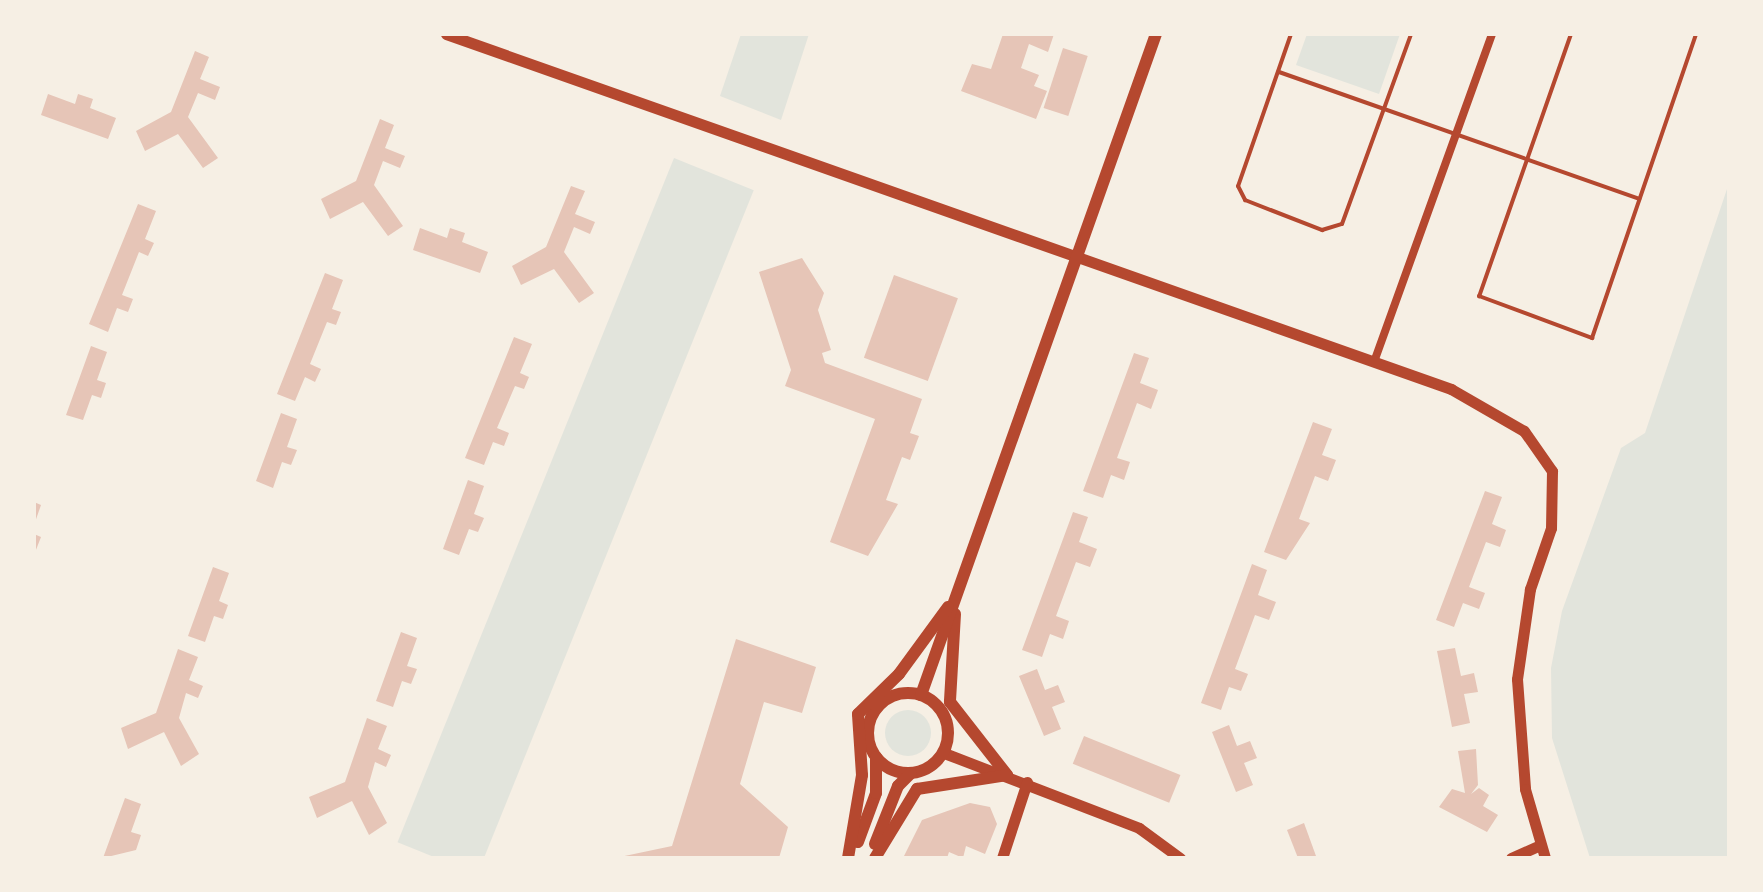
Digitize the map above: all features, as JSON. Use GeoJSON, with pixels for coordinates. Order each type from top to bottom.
{"type":"FeatureCollection","features":[{"type":"Feature","properties":{"kind":"main road"},"geometry":{"type":"LineString","coordinates":[[921,695],[1079,259],[1156,34]]}},
{"type":"Feature","properties":{"kind":"main road"},"geometry":{"type":"LineString","coordinates":[[872,858],[917,789],[1007,775],[950,702],[957,594]]}},
{"type":"Feature","properties":{"kind":"main road"},"geometry":{"type":"LineString","coordinates":[[850,858],[862,775],[858,714],[899,674],[957,594]]}},
{"type":"Feature","properties":{"kind":"main road"},"geometry":{"type":"LineString","coordinates":[[850,858],[876,793],[876,757],[868,731],[878,706],[902,693],[921,695],[945,715],[944,753],[911,773],[898,786],[872,858]]}},
{"type":"Feature","properties":{"kind":"main road"},"geometry":{"type":"LineString","coordinates":[[876,757],[911,773]]}},
{"type":"Feature","properties":{"kind":"street"},"geometry":{"type":"LineString","coordinates":[[446,34],[1374,362],[1500,414],[1543,450],[1552,471],[1551,528],[1530,589],[1517,679],[1518,744],[1545,858]]}},
{"type":"Feature","properties":{"kind":"street"},"geometry":{"type":"LineString","coordinates":[[1374,362],[1492,34]]}},
{"type":"Feature","properties":{"kind":"street"},"geometry":{"type":"LineString","coordinates":[[944,753],[1027,782],[1139,828],[1180,858]]}},
{"type":"Feature","properties":{"kind":"street"},"geometry":{"type":"LineString","coordinates":[[1002,858],[1027,782]]}},
{"type":"Feature","properties":{"kind":"street"},"geometry":{"type":"LineString","coordinates":[[1511,858],[1540,845]]}},
{"type":"Feature","properties":{"kind":"lane"},"geometry":{"type":"LineString","coordinates":[[1291,34],[1238,186],[1245,200],[1322,230],[1342,224],[1411,34]]}},
{"type":"Feature","properties":{"kind":"lane"},"geometry":{"type":"LineString","coordinates":[[1571,34],[1479,296],[1592,338],[1696,34]]}},
{"type":"Feature","properties":{"kind":"lane"},"geometry":{"type":"LineString","coordinates":[[1278,72],[1526,156],[1639,199]]}},
{"type":"Feature","properties":{"kind":"shaded area"},"geometry":{"type":"Polygon","coordinates":[[[741,34],[809,34],[781,120],[720,96],[741,34]]]}},
{"type":"Feature","properties":{"kind":"shaded area"},"geometry":{"type":"Polygon","coordinates":[[[1307,34],[1400,34],[1379,94],[1296,65],[1307,34]]]}},
{"type":"Feature","properties":{"kind":"shaded area"},"geometry":{"type":"Polygon","coordinates":[[[674,158],[754,190],[484,858],[436,858],[398,842],[674,158]]]}},
{"type":"Feature","properties":{"kind":"shaded area"},"geometry":{"type":"Polygon","coordinates":[[[1729,183],[1729,858],[1590,858],[1552,738],[1551,668],[1562,611],[1621,448],[1645,433],[1729,183]]]}},
{"type":"Feature","properties":{"kind":"shaded area"},"geometry":{"type":"Polygon","coordinates":[[[908,710],[924,717],[931,733],[924,749],[908,756],[892,749],[885,733],[892,717],[908,710]]]}},
{"type":"Feature","properties":{"kind":"building"},"geometry":{"type":"Polygon","coordinates":[[[1003,34],[1054,34],[1048,52],[1029,44],[1021,68],[1039,75],[1034,86],[1047,91],[1036,119],[961,91],[972,64],[991,69],[1003,34]]]}},
{"type":"Feature","properties":{"kind":"building"},"geometry":{"type":"Polygon","coordinates":[[[1063,48],[1088,56],[1068,116],[1044,108],[1063,48]]]}},
{"type":"Feature","properties":{"kind":"building"},"geometry":{"type":"Polygon","coordinates":[[[195,51],[209,57],[200,79],[220,87],[215,100],[198,93],[188,117],[218,158],[203,168],[178,134],[145,151],[136,131],[171,112],[195,51]]]}},
{"type":"Feature","properties":{"kind":"building"},"geometry":{"type":"Polygon","coordinates":[[[48,94],[75,104],[78,94],[93,99],[90,108],[116,118],[108,139],[41,115],[48,94]]]}},
{"type":"Feature","properties":{"kind":"building"},"geometry":{"type":"Polygon","coordinates":[[[380,119],[394,125],[385,148],[405,156],[400,168],[383,161],[374,185],[403,226],[388,236],[363,202],[330,219],[321,199],[356,181],[380,119]]]}},
{"type":"Feature","properties":{"kind":"building"},"geometry":{"type":"Polygon","coordinates":[[[571,186],[585,191],[575,214],[595,222],[590,234],[574,227],[564,252],[594,293],[579,303],[554,269],[521,285],[512,266],[546,247],[571,186]]]}},
{"type":"Feature","properties":{"kind":"building"},"geometry":{"type":"Polygon","coordinates":[[[138,204],[156,211],[145,239],[154,243],[148,256],[139,252],[122,295],[133,299],[128,312],[117,308],[108,332],[89,324],[138,204]]]}},
{"type":"Feature","properties":{"kind":"building"},"geometry":{"type":"Polygon","coordinates":[[[420,228],[447,238],[450,228],[465,233],[462,242],[488,252],[480,273],[413,250],[420,228]]]}},
{"type":"Feature","properties":{"kind":"building"},"geometry":{"type":"Polygon","coordinates":[[[802,258],[824,293],[818,310],[831,350],[822,353],[825,363],[922,399],[910,433],[919,436],[910,460],[902,457],[886,500],[898,504],[868,556],[830,542],[875,419],[785,386],[791,370],[759,272],[802,258]]]}},
{"type":"Feature","properties":{"kind":"building"},"geometry":{"type":"Polygon","coordinates":[[[325,273],[343,280],[332,309],[341,312],[336,325],[327,322],[310,364],[321,369],[315,382],[305,377],[295,401],[277,394],[325,273]]]}},
{"type":"Feature","properties":{"kind":"building"},"geometry":{"type":"Polygon","coordinates":[[[894,275],[958,298],[928,381],[864,358],[894,275]]]}},
{"type":"Feature","properties":{"kind":"building"},"geometry":{"type":"Polygon","coordinates":[[[514,337],[532,344],[520,373],[529,377],[524,389],[515,386],[497,428],[509,433],[504,446],[493,442],[484,465],[465,458],[514,337]]]}},
{"type":"Feature","properties":{"kind":"building"},"geometry":{"type":"Polygon","coordinates":[[[91,346],[107,352],[97,380],[106,383],[101,398],[92,395],[83,420],[66,415],[91,346]]]}},
{"type":"Feature","properties":{"kind":"building"},"geometry":{"type":"Polygon","coordinates":[[[1134,353],[1149,358],[1140,383],[1158,390],[1151,409],[1137,403],[1117,458],[1130,462],[1124,480],[1111,475],[1103,498],[1083,491],[1134,353]]]}},
{"type":"Feature","properties":{"kind":"building"},"geometry":{"type":"Polygon","coordinates":[[[281,413],[297,419],[287,447],[297,450],[291,465],[282,462],[273,488],[256,481],[281,413]]]}},
{"type":"Feature","properties":{"kind":"building"},"geometry":{"type":"Polygon","coordinates":[[[1313,422],[1332,429],[1322,455],[1336,460],[1328,481],[1315,476],[1299,519],[1310,523],[1286,560],[1264,552],[1313,422]]]}},
{"type":"Feature","properties":{"kind":"building"},"geometry":{"type":"Polygon","coordinates":[[[468,480],[484,486],[474,514],[484,518],[478,532],[469,529],[459,555],[443,549],[468,480]]]}},
{"type":"Feature","properties":{"kind":"building"},"geometry":{"type":"Polygon","coordinates":[[[1485,491],[1502,497],[1492,524],[1506,530],[1500,547],[1486,542],[1469,587],[1485,593],[1479,609],[1463,603],[1454,627],[1436,620],[1485,491]]]}},
{"type":"Feature","properties":{"kind":"building"},"geometry":{"type":"Polygon","coordinates":[[[34,502],[41,505],[34,525],[34,502]]]}},
{"type":"Feature","properties":{"kind":"building"},"geometry":{"type":"Polygon","coordinates":[[[1073,512],[1088,517],[1079,542],[1097,549],[1090,567],[1076,562],[1056,616],[1069,621],[1063,639],[1050,634],[1042,657],[1022,650],[1073,512]]]}},
{"type":"Feature","properties":{"kind":"building"},"geometry":{"type":"Polygon","coordinates":[[[34,534],[41,537],[34,555],[34,534]]]}},
{"type":"Feature","properties":{"kind":"building"},"geometry":{"type":"Polygon","coordinates":[[[1252,564],[1267,570],[1258,595],[1276,602],[1269,620],[1255,615],[1235,669],[1248,674],[1241,691],[1229,687],[1221,710],[1201,703],[1252,564]]]}},
{"type":"Feature","properties":{"kind":"building"},"geometry":{"type":"Polygon","coordinates":[[[213,567],[229,573],[219,601],[228,605],[223,619],[214,616],[205,642],[188,636],[213,567]]]}},
{"type":"Feature","properties":{"kind":"building"},"geometry":{"type":"Polygon","coordinates":[[[401,632],[417,638],[407,666],[417,669],[411,684],[402,681],[393,707],[376,701],[401,632]]]}},
{"type":"Feature","properties":{"kind":"building"},"geometry":{"type":"Polygon","coordinates":[[[736,639],[816,667],[802,713],[764,702],[740,784],[788,827],[779,858],[615,858],[672,846],[736,639]]]}},
{"type":"Feature","properties":{"kind":"building"},"geometry":{"type":"Polygon","coordinates":[[[1455,648],[1461,676],[1474,673],[1478,692],[1464,694],[1470,723],[1452,727],[1437,651],[1455,648]]]}},
{"type":"Feature","properties":{"kind":"building"},"geometry":{"type":"Polygon","coordinates":[[[178,649],[198,657],[189,680],[203,686],[198,698],[186,693],[179,718],[199,754],[181,766],[164,732],[128,749],[121,728],[156,713],[178,649]]]}},
{"type":"Feature","properties":{"kind":"building"},"geometry":{"type":"Polygon","coordinates":[[[1037,669],[1045,690],[1058,685],[1065,702],[1052,707],[1061,729],[1044,736],[1019,676],[1037,669]]]}},
{"type":"Feature","properties":{"kind":"building"},"geometry":{"type":"Polygon","coordinates":[[[367,718],[387,726],[378,749],[391,755],[386,767],[375,762],[368,787],[387,823],[369,835],[352,801],[317,818],[309,797],[345,782],[367,718]]]}},
{"type":"Feature","properties":{"kind":"building"},"geometry":{"type":"Polygon","coordinates":[[[1229,725],[1237,746],[1250,741],[1257,758],[1244,763],[1253,785],[1236,792],[1212,732],[1229,725]]]}},
{"type":"Feature","properties":{"kind":"building"},"geometry":{"type":"Polygon","coordinates":[[[1084,736],[1180,775],[1169,803],[1073,764],[1084,736]]]}},
{"type":"Feature","properties":{"kind":"building"},"geometry":{"type":"Polygon","coordinates":[[[1476,749],[1478,785],[1471,794],[1479,788],[1489,795],[1483,806],[1498,815],[1487,832],[1439,807],[1452,789],[1465,793],[1458,751],[1476,749]]]}},
{"type":"Feature","properties":{"kind":"building"},"geometry":{"type":"Polygon","coordinates":[[[125,798],[141,804],[131,832],[141,835],[136,850],[103,858],[125,798]]]}},
{"type":"Feature","properties":{"kind":"building"},"geometry":{"type":"Polygon","coordinates":[[[970,803],[990,807],[997,824],[985,854],[966,846],[963,858],[949,852],[947,858],[903,858],[922,820],[970,803]]]}},
{"type":"Feature","properties":{"kind":"building"},"geometry":{"type":"Polygon","coordinates":[[[1304,823],[1316,856],[1311,858],[1298,858],[1287,830],[1304,823]]]}}]}
